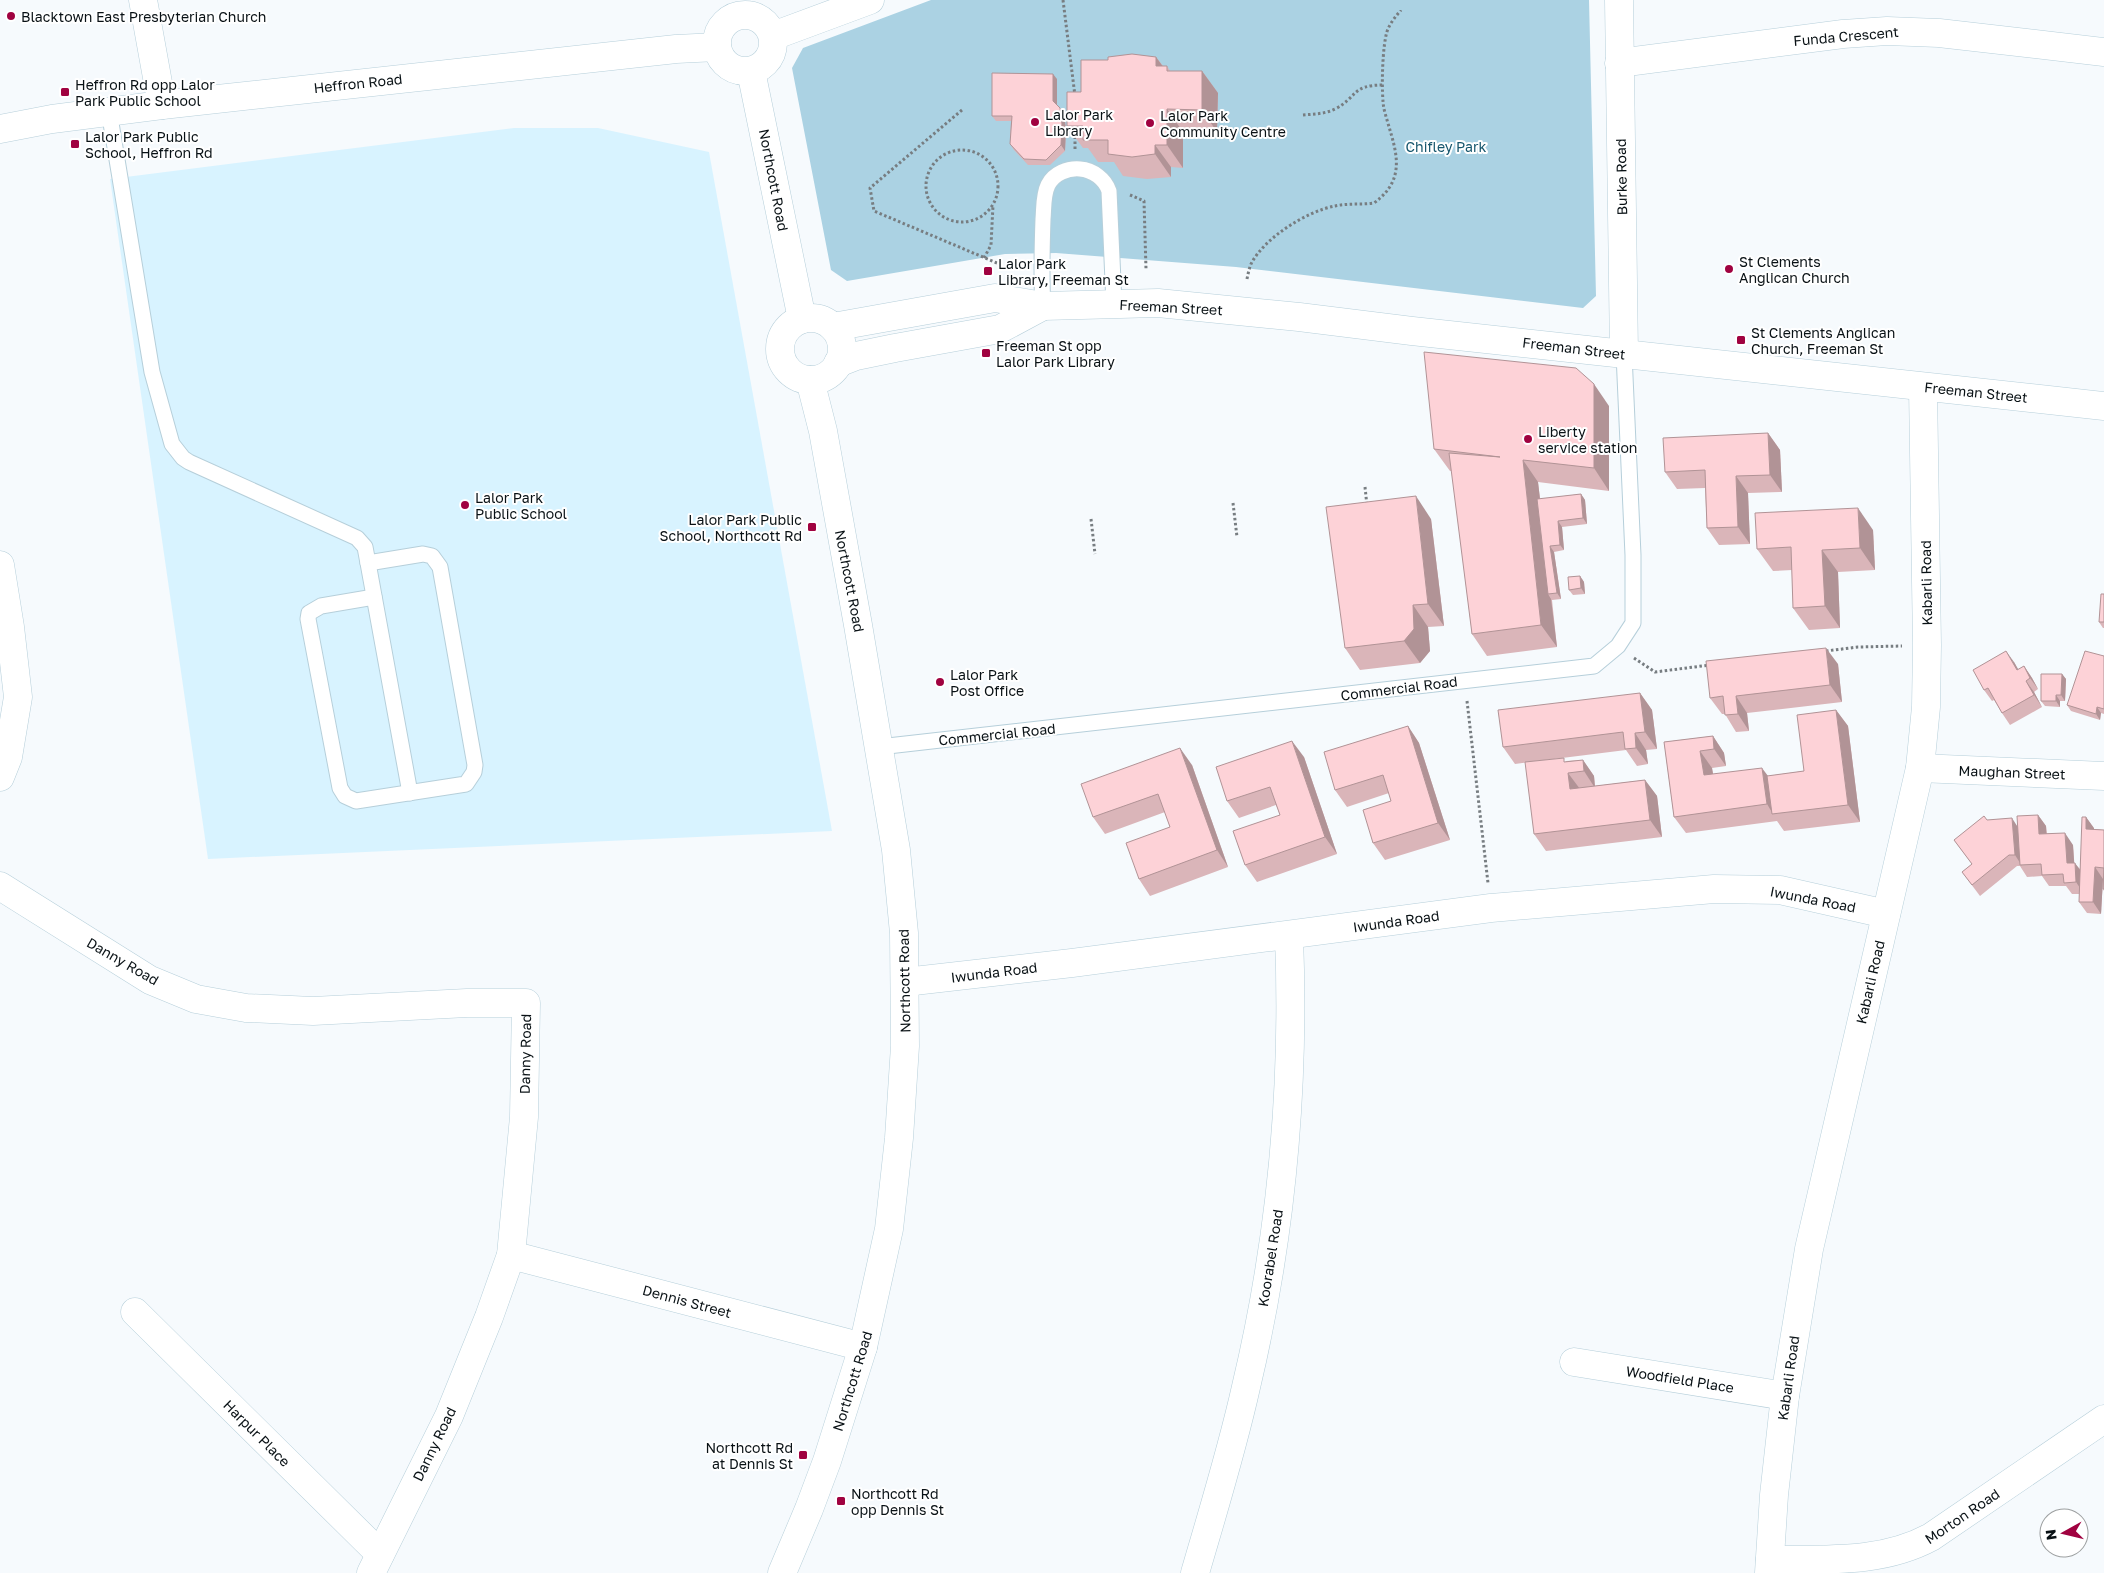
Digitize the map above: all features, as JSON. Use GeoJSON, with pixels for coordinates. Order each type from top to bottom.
{"type":"FeatureCollection","features":[{"type":"Feature","properties":{"kind":"street"},"geometry":{"type":"LineString","coordinates":[[143,0],[162,105]]}},
{"type":"Feature","properties":{"kind":"street"},"geometry":{"type":"LineString","coordinates":[[773,36],[870,0]]}},
{"type":"Feature","properties":{"kind":"street","name":"Burke Road"},"geometry":{"type":"LineString","coordinates":[[1619,0],[1624,354]]}},
{"type":"Feature","properties":{"kind":"street"},"geometry":{"type":"LineString","coordinates":[[742,7],[762,20],[769,27],[773,36],[774,44],[769,58],[764,64],[751,71],[742,71],[726,63],[717,47],[719,32],[724,25],[736,16],[742,7]]}},
{"type":"Feature","properties":{"kind":"street","name":"Funda Crescent"},"geometry":{"type":"LineString","coordinates":[[1619,63],[1851,33],[1880,31],[1939,33],[2104,52]]}},
{"type":"Feature","properties":{"kind":"street","name":"Heffron Road"},"geometry":{"type":"LineString","coordinates":[[0,129],[109,111],[676,49],[717,47]]}},
{"type":"Feature","properties":{"kind":"street","name":"Northcott Road"},"geometry":{"type":"LineString","coordinates":[[751,71],[802,319]]}},
{"type":"Feature","properties":{"kind":"street","name":"Freeman Street"},"geometry":{"type":"LineString","coordinates":[[833,327],[995,298],[1043,306],[1158,303],[2104,406]]}},
{"type":"Feature","properties":{"kind":"street","name":"Freeman Street"},"geometry":{"type":"LineString","coordinates":[[838,363],[856,356],[1000,329],[1043,306]]}},
{"type":"Feature","properties":{"kind":"street"},"geometry":{"type":"LineString","coordinates":[[802,319],[822,320],[833,327],[839,335],[842,344],[838,363],[827,376],[810,380],[802,378],[788,369],[780,353],[783,336],[788,328],[802,319]]}},
{"type":"Feature","properties":{"kind":"street","name":"Northcott Road"},"geometry":{"type":"LineString","coordinates":[[782,1573],[824,1469],[863,1347],[889,1229],[899,1138],[905,1046],[904,933],[896,850],[823,432],[810,380]]}},
{"type":"Feature","properties":{"kind":"street","name":"Kabarli Road"},"geometry":{"type":"LineString","coordinates":[[1769,1566],[1774,1495],[1785,1396],[1809,1249],[1920,768],[1926,707],[1927,645],[1923,387]]}},
{"type":"Feature","properties":{"kind":"street"},"geometry":{"type":"LineString","coordinates":[[0,565],[10,627],[18,697],[8,757],[0,777]]}},
{"type":"Feature","properties":{"kind":"street","name":"Maughan Street"},"geometry":{"type":"LineString","coordinates":[[1920,768],[2104,776]]}},
{"type":"Feature","properties":{"kind":"street","name":"Danny Road"},"geometry":{"type":"LineString","coordinates":[[0,886],[150,980],[196,998],[246,1008],[313,1011],[466,1003],[526,1003],[524,1117],[511,1255],[489,1317],[449,1416],[376,1563]]}},
{"type":"Feature","properties":{"kind":"street","name":"Iwunda Road"},"geometry":{"type":"LineString","coordinates":[[905,982],[1289,936],[1491,908],[1714,889],[1780,890],[1886,914]]}},
{"type":"Feature","properties":{"kind":"street","name":"Koorabel Road"},"geometry":{"type":"LineString","coordinates":[[1195,1573],[1242,1404],[1268,1276],[1285,1145],[1291,982],[1289,936]]}},
{"type":"Feature","properties":{"kind":"street","name":"Dennis Street"},"geometry":{"type":"LineString","coordinates":[[511,1255],[863,1347]]}},
{"type":"Feature","properties":{"kind":"street","name":"Harpur Place"},"geometry":{"type":"LineString","coordinates":[[135,1312],[376,1563]]}},
{"type":"Feature","properties":{"kind":"street","name":"Woodfield Place"},"geometry":{"type":"LineString","coordinates":[[1574,1362],[1785,1396]]}},
{"type":"Feature","properties":{"kind":"street","name":"Morton Road"},"geometry":{"type":"LineString","coordinates":[[1769,1566],[1872,1557],[1908,1549],[1931,1538],[2104,1419]]}},
{"type":"Feature","properties":{"kind":"lane"},"geometry":{"type":"LineString","coordinates":[[109,111],[152,372],[172,444],[183,458],[189,462],[357,538],[365,547],[410,793]]}},
{"type":"Feature","properties":{"kind":"lane"},"geometry":{"type":"LineString","coordinates":[[1043,306],[1040,269],[1045,196],[1048,184],[1056,175],[1075,168],[1084,169],[1095,174],[1104,181],[1109,191],[1114,304]]}},
{"type":"Feature","properties":{"kind":"lane","name":"Commercial Road"},"geometry":{"type":"LineString","coordinates":[[879,747],[1594,666],[1618,646],[1633,623],[1633,555],[1624,354]]}},
{"type":"Feature","properties":{"kind":"lane"},"geometry":{"type":"LineString","coordinates":[[368,563],[423,554],[432,556],[440,567],[475,765],[474,772],[466,784],[356,801],[345,796],[340,788],[308,619],[310,613],[321,606],[374,597]]}},
{"type":"Feature","properties":{"kind":"path"},"geometry":{"type":"LineString","coordinates":[[1063,0],[1075,84],[1075,103]]}},
{"type":"Feature","properties":{"kind":"path"},"geometry":{"type":"LineString","coordinates":[[1247,279],[1251,265],[1259,252],[1278,234],[1299,220],[1336,205],[1374,203],[1391,186],[1397,163],[1396,150],[1384,108],[1383,85],[1388,29],[1401,10]]}},
{"type":"Feature","properties":{"kind":"path"},"geometry":{"type":"LineString","coordinates":[[1304,115],[1326,112],[1341,105],[1363,86],[1383,85]]}},
{"type":"Feature","properties":{"kind":"path"},"geometry":{"type":"LineString","coordinates":[[962,110],[870,188],[874,211],[996,263]]}},
{"type":"Feature","properties":{"kind":"path"},"geometry":{"type":"LineString","coordinates":[[1075,131],[1075,168]]}},
{"type":"Feature","properties":{"kind":"path"},"geometry":{"type":"LineString","coordinates":[[984,258],[991,245],[993,204],[997,194],[996,177],[989,162],[980,154],[969,150],[958,150],[947,153],[937,160],[931,168],[926,179],[926,192],[931,204],[939,213],[950,220],[962,222],[974,220],[985,214],[993,204]]}},
{"type":"Feature","properties":{"kind":"path"},"geometry":{"type":"LineString","coordinates":[[1144,201],[1146,269]]}},
{"type":"Feature","properties":{"kind":"path"},"geometry":{"type":"LineString","coordinates":[[1364,486],[1368,512]]}},
{"type":"Feature","properties":{"kind":"path"},"geometry":{"type":"LineString","coordinates":[[1233,503],[1237,537]]}},
{"type":"Feature","properties":{"kind":"path"},"geometry":{"type":"LineString","coordinates":[[1091,519],[1095,554]]}},
{"type":"Feature","properties":{"kind":"path"},"geometry":{"type":"LineString","coordinates":[[1819,652],[1858,647],[1927,645]]}},
{"type":"Feature","properties":{"kind":"path"},"geometry":{"type":"LineString","coordinates":[[1618,646],[1655,672],[1713,665]]}},
{"type":"Feature","properties":{"kind":"path"},"geometry":{"type":"LineString","coordinates":[[1464,680],[1491,908]]}},
{"type":"Feature","properties":{"kind":"shaded area","name":"Lalor Park Public School"},"geometry":{"type":"Polygon","coordinates":[[[514,128],[598,128],[709,152],[832,831],[208,859],[110,179],[514,128]]]}},
{"type":"Feature","properties":{"kind":"green space","name":"Chifley Park"},"geometry":{"type":"Polygon","coordinates":[[[931,0],[1589,0],[1596,296],[1583,308],[1236,267],[1056,253],[1005,254],[847,281],[831,270],[792,68],[803,48],[931,0]]]}},
{"type":"Feature","properties":{"kind":"building","name":"Lalor Park Community Centre"},"geometry":{"type":"Polygon","coordinates":[[[1132,54],[1156,57],[1156,66],[1167,66],[1167,71],[1202,71],[1202,110],[1167,109],[1167,145],[1155,145],[1155,154],[1132,157],[1108,154],[1108,140],[1083,140],[1083,126],[1067,126],[1067,92],[1081,92],[1081,60],[1108,60],[1108,57],[1132,54]]]}},
{"type":"Feature","properties":{"kind":"building"},"geometry":{"type":"Polygon","coordinates":[[[992,73],[1053,74],[1053,101],[1060,108],[1062,124],[1061,145],[1046,160],[1024,159],[1010,144],[1012,116],[992,116],[992,73]]]}},
{"type":"Feature","properties":{"kind":"building"},"geometry":{"type":"Polygon","coordinates":[[[1424,352],[1576,368],[1594,384],[1594,468],[1523,460],[1541,625],[1472,634],[1449,453],[1500,457],[1434,449],[1424,352]]]}},
{"type":"Feature","properties":{"kind":"building"},"geometry":{"type":"Polygon","coordinates":[[[1768,433],[1770,475],[1736,476],[1738,527],[1707,528],[1705,470],[1665,472],[1663,438],[1768,433]]]}},
{"type":"Feature","properties":{"kind":"building"},"geometry":{"type":"Polygon","coordinates":[[[1581,494],[1583,518],[1558,521],[1560,545],[1550,546],[1557,593],[1548,594],[1537,499],[1581,494]]]}},
{"type":"Feature","properties":{"kind":"building"},"geometry":{"type":"Polygon","coordinates":[[[1416,496],[1428,604],[1413,605],[1414,629],[1404,641],[1345,648],[1326,507],[1416,496]]]}},
{"type":"Feature","properties":{"kind":"building"},"geometry":{"type":"Polygon","coordinates":[[[1858,508],[1860,548],[1822,550],[1825,606],[1793,608],[1791,547],[1757,549],[1755,513],[1858,508]]]}},
{"type":"Feature","properties":{"kind":"building"},"geometry":{"type":"Polygon","coordinates":[[[1580,576],[1581,588],[1569,590],[1568,577],[1580,576]]]}},
{"type":"Feature","properties":{"kind":"building"},"geometry":{"type":"Polygon","coordinates":[[[2101,594],[2104,594],[2104,622],[2099,622],[2101,594]]]}},
{"type":"Feature","properties":{"kind":"building"},"geometry":{"type":"Polygon","coordinates":[[[1826,648],[1830,685],[1736,696],[1738,714],[1725,715],[1723,696],[1710,698],[1706,661],[1826,648]]]}},
{"type":"Feature","properties":{"kind":"building"},"geometry":{"type":"Polygon","coordinates":[[[2006,651],[2017,670],[2024,666],[2030,678],[2026,681],[2034,695],[2002,713],[1988,688],[1984,690],[1973,670],[2006,651]]]}},
{"type":"Feature","properties":{"kind":"building"},"geometry":{"type":"Polygon","coordinates":[[[2085,651],[2104,656],[2104,709],[2097,707],[2096,714],[2067,705],[2085,651]]]}},
{"type":"Feature","properties":{"kind":"building"},"geometry":{"type":"Polygon","coordinates":[[[2041,674],[2062,674],[2061,695],[2056,695],[2056,701],[2041,701],[2041,674]]]}},
{"type":"Feature","properties":{"kind":"building"},"geometry":{"type":"Polygon","coordinates":[[[1640,693],[1645,732],[1635,733],[1636,748],[1625,749],[1623,732],[1503,747],[1498,710],[1640,693]]]}},
{"type":"Feature","properties":{"kind":"building"},"geometry":{"type":"Polygon","coordinates":[[[1836,710],[1848,805],[1772,814],[1767,776],[1804,771],[1797,715],[1836,710]]]}},
{"type":"Feature","properties":{"kind":"building"},"geometry":{"type":"Polygon","coordinates":[[[1408,726],[1438,823],[1373,843],[1363,810],[1391,801],[1383,775],[1335,790],[1324,752],[1408,726]]]}},
{"type":"Feature","properties":{"kind":"building"},"geometry":{"type":"Polygon","coordinates":[[[1713,736],[1714,749],[1700,751],[1704,775],[1762,768],[1767,804],[1674,817],[1664,742],[1713,736]]]}},
{"type":"Feature","properties":{"kind":"building"},"geometry":{"type":"Polygon","coordinates":[[[1292,741],[1325,837],[1245,865],[1233,831],[1280,815],[1270,787],[1227,801],[1216,767],[1292,741]]]}},
{"type":"Feature","properties":{"kind":"building"},"geometry":{"type":"Polygon","coordinates":[[[1180,748],[1217,850],[1139,879],[1126,843],[1170,827],[1158,794],[1093,817],[1081,784],[1180,748]]]}},
{"type":"Feature","properties":{"kind":"building"},"geometry":{"type":"Polygon","coordinates":[[[1564,758],[1564,762],[1583,760],[1584,771],[1568,773],[1570,789],[1645,780],[1650,820],[1534,834],[1525,762],[1564,758]]]}},
{"type":"Feature","properties":{"kind":"building"},"geometry":{"type":"Polygon","coordinates":[[[2038,815],[2039,834],[2065,833],[2067,863],[2075,863],[2076,882],[2064,883],[2063,874],[2042,875],[2041,864],[2020,865],[2017,816],[2038,815]]]}},
{"type":"Feature","properties":{"kind":"building"},"geometry":{"type":"Polygon","coordinates":[[[1984,816],[1987,820],[2012,818],[2015,855],[2009,855],[1972,885],[1962,872],[1972,864],[1954,840],[1984,816]]]}},
{"type":"Feature","properties":{"kind":"building"},"geometry":{"type":"Polygon","coordinates":[[[2082,817],[2086,817],[2086,829],[2104,830],[2104,868],[2095,867],[2093,902],[2079,902],[2082,817]]]}},
{"type":"Feature","properties":{"kind":"place","name":"Blacktown East Presbyterian Church"},"geometry":{"type":"Point","coordinates":[11,16]}},
{"type":"Feature","properties":{"kind":"place","name":"Heffron Rd opp Lalor Park Public School"},"geometry":{"type":"Point","coordinates":[65,92]}},
{"type":"Feature","properties":{"kind":"place","name":"Lalor Park Library"},"geometry":{"type":"Point","coordinates":[1035,122]}},
{"type":"Feature","properties":{"kind":"place","name":"Lalor Park Community Centre"},"geometry":{"type":"Point","coordinates":[1150,123]}},
{"type":"Feature","properties":{"kind":"place","name":"Lalor Park Public School, Heffron Rd"},"geometry":{"type":"Point","coordinates":[75,144]}},
{"type":"Feature","properties":{"kind":"place","name":"St Clements Anglican Church"},"geometry":{"type":"Point","coordinates":[1729,269]}},
{"type":"Feature","properties":{"kind":"place","name":"Lalor Park Library, Freeman St"},"geometry":{"type":"Point","coordinates":[988,271]}},
{"type":"Feature","properties":{"kind":"place","name":"St Clements Anglican Church, Freeman St"},"geometry":{"type":"Point","coordinates":[1741,340]}},
{"type":"Feature","properties":{"kind":"place","name":"Freeman St opp Lalor Park Library"},"geometry":{"type":"Point","coordinates":[986,353]}},
{"type":"Feature","properties":{"kind":"place","name":"Liberty service station"},"geometry":{"type":"Point","coordinates":[1528,439]}},
{"type":"Feature","properties":{"kind":"place","name":"Lalor Park Public School"},"geometry":{"type":"Point","coordinates":[465,505]}},
{"type":"Feature","properties":{"kind":"place","name":"Lalor Park Public School, Northcott Rd"},"geometry":{"type":"Point","coordinates":[812,527]}},
{"type":"Feature","properties":{"kind":"place","name":"Lalor Park Post Office"},"geometry":{"type":"Point","coordinates":[940,682]}},
{"type":"Feature","properties":{"kind":"place","name":"Northcott Rd at Dennis St"},"geometry":{"type":"Point","coordinates":[803,1455]}},
{"type":"Feature","properties":{"kind":"place","name":"Northcott Rd opp Dennis St"},"geometry":{"type":"Point","coordinates":[841,1501]}}]}
